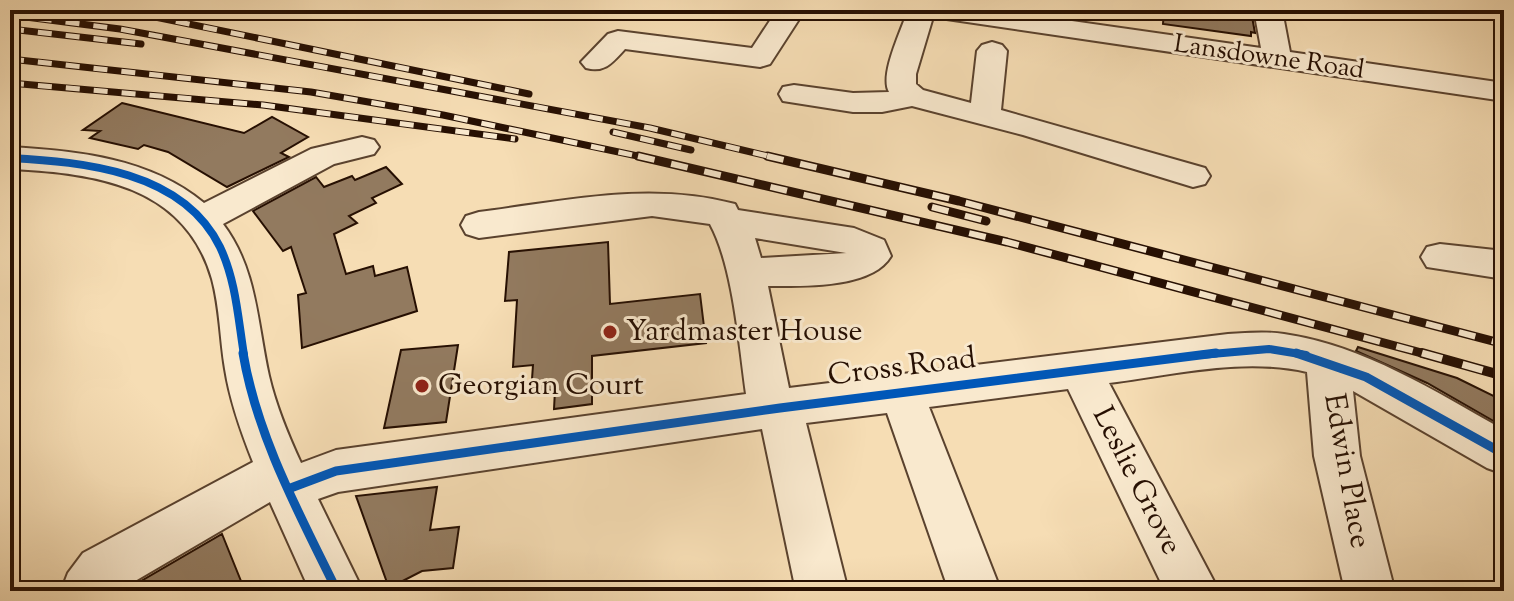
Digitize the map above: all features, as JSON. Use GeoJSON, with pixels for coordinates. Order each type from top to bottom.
{"type":"FeatureCollection","features":[{"type":"Feature","properties":{"kind":"street"},"geometry":{"type":"LineString","coordinates":[[596,62],[618,40],[636,31],[760,58],[791,10]]}},
{"type":"Feature","properties":{"kind":"street"},"geometry":{"type":"LineString","coordinates":[[922,10],[901,74],[901,87],[912,97],[1193,176]]}},
{"type":"Feature","properties":{"kind":"street","name":"Lansdowne Road"},"geometry":{"type":"LineString","coordinates":[[938,10],[1504,92]]}},
{"type":"Feature","properties":{"kind":"street"},"geometry":{"type":"LineString","coordinates":[[1268,10],[1277,59]]}},
{"type":"Feature","properties":{"kind":"street"},"geometry":{"type":"LineString","coordinates":[[984,116],[990,88],[992,51]]}},
{"type":"Feature","properties":{"kind":"street"},"geometry":{"type":"LineString","coordinates":[[794,94],[851,105],[881,104],[912,97]]}},
{"type":"Feature","properties":{"kind":"street"},"geometry":{"type":"LineString","coordinates":[[202,219],[323,156],[362,147]]}},
{"type":"Feature","properties":{"kind":"street"},"geometry":{"type":"LineString","coordinates":[[10,158],[90,164],[123,173],[181,200],[202,219],[232,279],[241,352],[253,397],[284,480],[337,591]]}},
{"type":"Feature","properties":{"kind":"street"},"geometry":{"type":"LineString","coordinates":[[479,225],[652,204],[722,213],[738,241],[775,409],[822,591]]}},
{"type":"Feature","properties":{"kind":"street"},"geometry":{"type":"LineString","coordinates":[[727,221],[854,241],[871,249],[872,256],[853,265],[743,272]]}},
{"type":"Feature","properties":{"kind":"street"},"geometry":{"type":"LineString","coordinates":[[1440,257],[1504,265]]}},
{"type":"Feature","properties":{"kind":"street","name":"Cross Road"},"geometry":{"type":"LineString","coordinates":[[87,591],[101,571],[284,480],[775,409],[1228,351],[1273,349],[1301,353],[1328,362],[1396,394],[1504,454]]}},
{"type":"Feature","properties":{"kind":"street","name":"Edwin Place"},"geometry":{"type":"LineString","coordinates":[[1328,362],[1337,456],[1366,580]]}},
{"type":"Feature","properties":{"kind":"street","name":"Leslie Grove"},"geometry":{"type":"LineString","coordinates":[[1099,368],[1193,591]]}},
{"type":"Feature","properties":{"kind":"street"},"geometry":{"type":"LineString","coordinates":[[902,393],[975,591]]}},
{"type":"Feature","properties":{"kind":"building"},"geometry":{"type":"Polygon","coordinates":[[[1164,10],[1251,11],[1255,33],[1251,32],[1251,36],[1163,24],[1164,10]]]}},
{"type":"Feature","properties":{"kind":"building"},"geometry":{"type":"Polygon","coordinates":[[[122,103],[244,133],[272,117],[308,137],[281,153],[289,157],[227,187],[168,152],[144,145],[138,149],[90,138],[100,131],[83,130],[122,103]]]}},
{"type":"Feature","properties":{"kind":"building"},"geometry":{"type":"Polygon","coordinates":[[[386,167],[402,184],[372,198],[376,203],[349,216],[357,223],[334,234],[346,274],[373,266],[375,276],[407,267],[417,311],[302,348],[298,295],[306,293],[291,247],[283,251],[253,211],[316,177],[324,187],[352,176],[355,180],[386,167]]]}},
{"type":"Feature","properties":{"kind":"building","name":"Yardmaster House"},"geometry":{"type":"Polygon","coordinates":[[[608,242],[610,304],[700,294],[706,343],[592,356],[592,404],[554,409],[555,390],[531,393],[533,365],[513,367],[517,300],[505,301],[509,252],[608,242]]]}},
{"type":"Feature","properties":{"kind":"building","name":"Georgian Court"},"geometry":{"type":"Polygon","coordinates":[[[458,345],[446,422],[384,428],[401,350],[458,345]]]}},
{"type":"Feature","properties":{"kind":"building"},"geometry":{"type":"Polygon","coordinates":[[[1358,347],[1457,378],[1504,401],[1504,427],[1427,383],[1356,351],[1358,347]]]}},
{"type":"Feature","properties":{"kind":"building"},"geometry":{"type":"Polygon","coordinates":[[[437,487],[430,530],[459,527],[453,568],[422,571],[389,588],[356,496],[437,487]]]}},
{"type":"Feature","properties":{"kind":"building"},"geometry":{"type":"Polygon","coordinates":[[[222,534],[245,591],[124,591],[222,534]]]}},
{"type":"Feature","properties":{"kind":"railway"},"geometry":{"type":"LineString","coordinates":[[121,10],[529,94]]}},
{"type":"Feature","properties":{"kind":"railway"},"geometry":{"type":"LineString","coordinates":[[10,15],[120,29],[650,128],[776,158]]}},
{"type":"Feature","properties":{"kind":"railway"},"geometry":{"type":"LineString","coordinates":[[10,29],[141,44]]}},
{"type":"Feature","properties":{"kind":"railway"},"geometry":{"type":"LineString","coordinates":[[10,59],[311,92],[443,115],[643,157]]}},
{"type":"Feature","properties":{"kind":"railway"},"geometry":{"type":"LineString","coordinates":[[10,83],[263,105],[515,139]]}},
{"type":"Feature","properties":{"kind":"railway"},"geometry":{"type":"LineString","coordinates":[[613,132],[691,150]]}},
{"type":"Feature","properties":{"kind":"railway"},"geometry":{"type":"LineString","coordinates":[[638,156],[643,157]]}},
{"type":"Feature","properties":{"kind":"railway"},"geometry":{"type":"LineString","coordinates":[[767,156],[959,201],[1504,344]]}},
{"type":"Feature","properties":{"kind":"railway"},"geometry":{"type":"LineString","coordinates":[[643,157],[647,158]]}},
{"type":"Feature","properties":{"kind":"railway"},"geometry":{"type":"LineString","coordinates":[[643,157],[1007,242],[1429,355]]}},
{"type":"Feature","properties":{"kind":"railway"},"geometry":{"type":"LineString","coordinates":[[932,207],[986,221]]}},
{"type":"Feature","properties":{"kind":"railway"},"geometry":{"type":"LineString","coordinates":[[1422,353],[1504,376]]}},
{"type":"Feature","properties":{"kind":"cycle path"},"geometry":{"type":"LineString","coordinates":[[10,158],[79,164],[113,171],[145,182],[174,197],[199,218],[219,245],[232,280],[248,381],[269,445],[337,591]]}},
{"type":"Feature","properties":{"kind":"cycle path"},"geometry":{"type":"LineString","coordinates":[[288,489],[336,471],[780,408],[1262,349],[1309,355],[1366,377],[1504,454]]}},
{"type":"Feature","properties":{"kind":"place","name":"Yardmaster House"},"geometry":{"type":"Point","coordinates":[610,332]}},
{"type":"Feature","properties":{"kind":"place","name":"Georgian Court"},"geometry":{"type":"Point","coordinates":[422,386]}}]}
